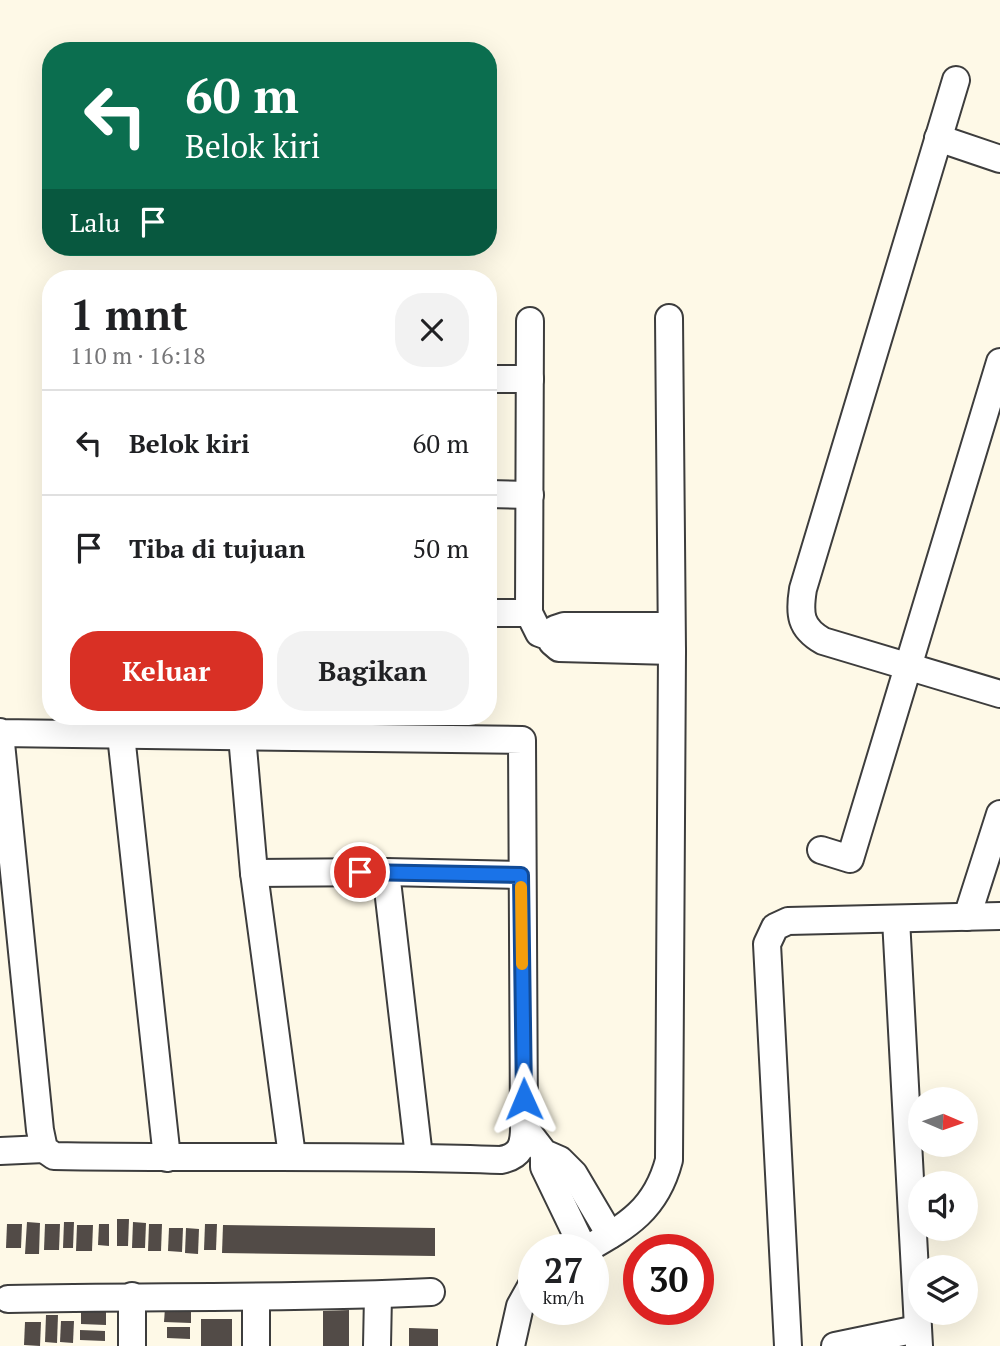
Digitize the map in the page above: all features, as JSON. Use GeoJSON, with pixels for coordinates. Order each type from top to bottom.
{"type":"FeatureCollection","features":[{"type":"Feature","properties":{"kind":"street"},"geometry":{"type":"LineString","coordinates":[[956,80],[801,601],[803,624],[808,633],[823,640],[1000,694]]}},
{"type":"Feature","properties":{"kind":"street"},"geometry":{"type":"LineString","coordinates":[[938,138],[1000,159]]}},
{"type":"Feature","properties":{"kind":"street"},"geometry":{"type":"LineString","coordinates":[[524,1127],[544,1153],[560,1160],[574,1174],[610,1235],[639,1214],[655,1197],[664,1179],[669,1160],[672,638],[669,318]]}},
{"type":"Feature","properties":{"kind":"street"},"geometry":{"type":"LineString","coordinates":[[530,321],[528,614],[539,633],[550,636],[555,629],[564,626],[672,638]]}},
{"type":"Feature","properties":{"kind":"street"},"geometry":{"type":"LineString","coordinates":[[821,850],[850,859],[1000,362]]}},
{"type":"Feature","properties":{"kind":"street"},"geometry":{"type":"LineString","coordinates":[[497,379],[530,379]]}},
{"type":"Feature","properties":{"kind":"street"},"geometry":{"type":"LineString","coordinates":[[497,494],[530,495]]}},
{"type":"Feature","properties":{"kind":"street"},"geometry":{"type":"LineString","coordinates":[[497,613],[528,614]]}},
{"type":"Feature","properties":{"kind":"street"},"geometry":{"type":"LineString","coordinates":[[0,1151],[44,1149],[54,1156],[167,1158],[512,1158],[524,1145],[522,740],[0,733],[44,1149]]}},
{"type":"Feature","properties":{"kind":"street"},"geometry":{"type":"LineString","coordinates":[[121,735],[167,1158]]}},
{"type":"Feature","properties":{"kind":"street"},"geometry":{"type":"LineString","coordinates":[[242,736],[254,873],[292,1156]]}},
{"type":"Feature","properties":{"kind":"street"},"geometry":{"type":"LineString","coordinates":[[967,917],[999,822]]}},
{"type":"Feature","properties":{"kind":"street"},"geometry":{"type":"LineString","coordinates":[[386,872],[419,1157]]}},
{"type":"Feature","properties":{"kind":"street"},"geometry":{"type":"LineString","coordinates":[[254,873],[521,875]]}},
{"type":"Feature","properties":{"kind":"street"},"geometry":{"type":"LineString","coordinates":[[788,1346],[767,944],[775,928],[788,921],[1000,916]]}},
{"type":"Feature","properties":{"kind":"street"},"geometry":{"type":"LineString","coordinates":[[835,1346],[918,1338],[896,919]]}},
{"type":"Feature","properties":{"kind":"street"},"geometry":{"type":"LineString","coordinates":[[544,1153],[544,1167],[576,1234]]}},
{"type":"Feature","properties":{"kind":"street"},"geometry":{"type":"LineString","coordinates":[[8,1299],[132,1296],[256,1298],[431,1292]]}},
{"type":"Feature","properties":{"kind":"street"},"geometry":{"type":"LineString","coordinates":[[377,1346],[378,1295]]}},
{"type":"Feature","properties":{"kind":"street"},"geometry":{"type":"LineString","coordinates":[[132,1296],[132,1346]]}},
{"type":"Feature","properties":{"kind":"street"},"geometry":{"type":"LineString","coordinates":[[256,1298],[256,1346]]}},
{"type":"Feature","properties":{"kind":"street"},"geometry":{"type":"LineString","coordinates":[[511,1346],[518,1315]]}},
{"type":"Feature","properties":{"kind":"building"},"geometry":{"type":"Polygon","coordinates":[[[117,1219],[129,1219],[128,1246],[117,1246],[117,1219]]]}},
{"type":"Feature","properties":{"kind":"building"},"geometry":{"type":"Polygon","coordinates":[[[27,1222],[40,1223],[39,1254],[25,1254],[27,1222]]]}},
{"type":"Feature","properties":{"kind":"building"},"geometry":{"type":"Polygon","coordinates":[[[64,1222],[74,1222],[73,1248],[63,1248],[64,1222]]]}},
{"type":"Feature","properties":{"kind":"building"},"geometry":{"type":"Polygon","coordinates":[[[133,1222],[146,1223],[145,1248],[132,1248],[133,1222]]]}},
{"type":"Feature","properties":{"kind":"building"},"geometry":{"type":"Polygon","coordinates":[[[7,1224],[22,1224],[21,1248],[6,1248],[7,1224]]]}},
{"type":"Feature","properties":{"kind":"building"},"geometry":{"type":"Polygon","coordinates":[[[45,1224],[60,1224],[59,1250],[44,1250],[45,1224]]]}},
{"type":"Feature","properties":{"kind":"building"},"geometry":{"type":"Polygon","coordinates":[[[99,1224],[109,1224],[109,1246],[98,1245],[99,1224]]]}},
{"type":"Feature","properties":{"kind":"building"},"geometry":{"type":"Polygon","coordinates":[[[149,1224],[162,1224],[161,1251],[148,1251],[149,1224]]]}},
{"type":"Feature","properties":{"kind":"building"},"geometry":{"type":"Polygon","coordinates":[[[205,1224],[217,1224],[216,1250],[204,1250],[205,1224]]]}},
{"type":"Feature","properties":{"kind":"building"},"geometry":{"type":"Polygon","coordinates":[[[77,1225],[93,1225],[92,1251],[76,1251],[77,1225]]]}},
{"type":"Feature","properties":{"kind":"building"},"geometry":{"type":"Polygon","coordinates":[[[223,1225],[435,1228],[435,1256],[222,1253],[223,1225]]]}},
{"type":"Feature","properties":{"kind":"building"},"geometry":{"type":"Polygon","coordinates":[[[169,1228],[183,1228],[182,1252],[168,1251],[169,1228]]]}},
{"type":"Feature","properties":{"kind":"building"},"geometry":{"type":"Polygon","coordinates":[[[186,1228],[199,1229],[198,1254],[185,1253],[186,1228]]]}},
{"type":"Feature","properties":{"kind":"building"},"geometry":{"type":"Polygon","coordinates":[[[81,1308],[106,1309],[106,1325],[81,1324],[81,1308]]]}},
{"type":"Feature","properties":{"kind":"building"},"geometry":{"type":"Polygon","coordinates":[[[165,1308],[191,1309],[191,1323],[164,1322],[165,1308]]]}},
{"type":"Feature","properties":{"kind":"building"},"geometry":{"type":"Polygon","coordinates":[[[349,1310],[349,1346],[323,1346],[323,1311],[349,1310]]]}},
{"type":"Feature","properties":{"kind":"building"},"geometry":{"type":"Polygon","coordinates":[[[46,1315],[58,1315],[57,1343],[45,1342],[46,1315]]]}},
{"type":"Feature","properties":{"kind":"building"},"geometry":{"type":"Polygon","coordinates":[[[201,1319],[232,1319],[232,1346],[201,1346],[201,1319]]]}},
{"type":"Feature","properties":{"kind":"building"},"geometry":{"type":"Polygon","coordinates":[[[61,1321],[74,1321],[73,1343],[60,1342],[61,1321]]]}},
{"type":"Feature","properties":{"kind":"building"},"geometry":{"type":"Polygon","coordinates":[[[25,1322],[41,1322],[40,1346],[24,1345],[25,1322]]]}},
{"type":"Feature","properties":{"kind":"building"},"geometry":{"type":"Polygon","coordinates":[[[167,1327],[190,1327],[190,1339],[167,1338],[167,1327]]]}},
{"type":"Feature","properties":{"kind":"building"},"geometry":{"type":"Polygon","coordinates":[[[409,1328],[438,1329],[438,1346],[409,1346],[409,1328]]]}},
{"type":"Feature","properties":{"kind":"building"},"geometry":{"type":"Polygon","coordinates":[[[80,1330],[105,1331],[105,1341],[80,1340],[80,1330]]]}},
{"type":"Feature","properties":{"kind":"slow traffic"},"geometry":{"type":"LineString","coordinates":[[521,887],[522,964]]}},
{"type":"Feature","properties":{"kind":"route"},"geometry":{"type":"LineString","coordinates":[[360,872],[521,875],[524,1099]]}}]}
